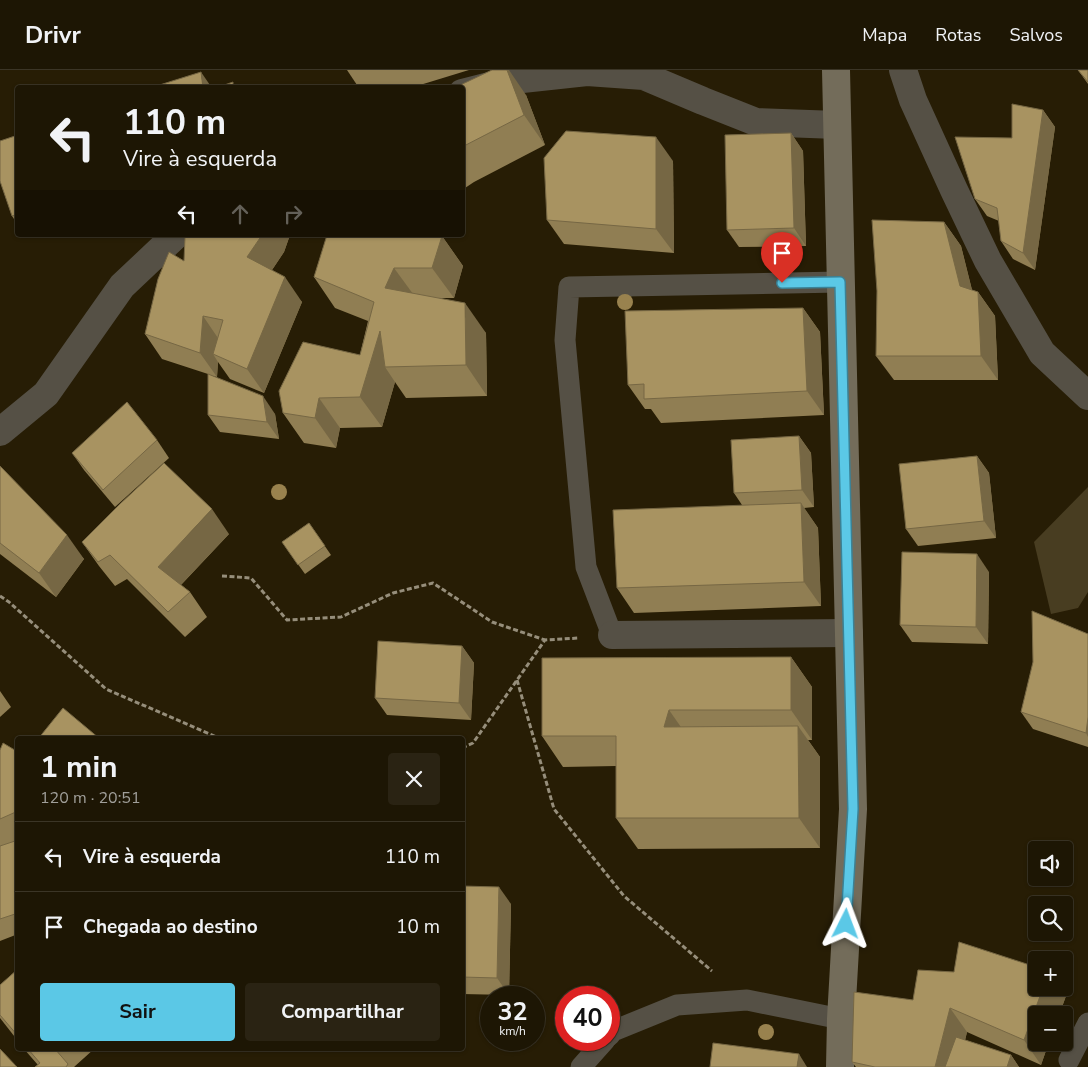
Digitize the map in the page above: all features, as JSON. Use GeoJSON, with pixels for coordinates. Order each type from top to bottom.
{"type":"FeatureCollection","features":[{"type":"Feature","properties":{"kind":"street"},"geometry":{"type":"LineString","coordinates":[[836,70],[853,809],[840,1067]]}},
{"type":"Feature","properties":{"kind":"street"},"geometry":{"type":"LineString","coordinates":[[902,70],[913,100],[992,269],[1042,353],[1088,396]]}},
{"type":"Feature","properties":{"kind":"street"},"geometry":{"type":"LineString","coordinates":[[465,92],[513,80],[587,72],[644,76],[756,122],[837,125]]}},
{"type":"Feature","properties":{"kind":"street"},"geometry":{"type":"LineString","coordinates":[[0,432],[46,394],[122,286],[174,237]]}},
{"type":"Feature","properties":{"kind":"street"},"geometry":{"type":"LineString","coordinates":[[612,635],[849,633]]}},
{"type":"Feature","properties":{"kind":"lane"},"geometry":{"type":"LineString","coordinates":[[612,635],[586,568],[566,340],[570,287],[840,282]]}},
{"type":"Feature","properties":{"kind":"lane"},"geometry":{"type":"LineString","coordinates":[[620,1028],[677,1006],[748,1000],[841,1019]]}},
{"type":"Feature","properties":{"kind":"lane"},"geometry":{"type":"LineString","coordinates":[[1069,1060],[1088,1023]]}},
{"type":"Feature","properties":{"kind":"lane"},"geometry":{"type":"LineString","coordinates":[[582,1067],[596,1051]]}},
{"type":"Feature","properties":{"kind":"path"},"geometry":{"type":"LineString","coordinates":[[222,576],[251,578],[287,620],[341,617],[393,593],[433,583],[492,622],[545,640],[612,635]]}},
{"type":"Feature","properties":{"kind":"path"},"geometry":{"type":"LineString","coordinates":[[0,596],[106,689],[214,736]]}},
{"type":"Feature","properties":{"kind":"path"},"geometry":{"type":"LineString","coordinates":[[465,747],[474,743],[545,640]]}},
{"type":"Feature","properties":{"kind":"path"},"geometry":{"type":"LineString","coordinates":[[516,680],[554,810],[624,896],[748,1000]]}},
{"type":"Feature","properties":{"kind":"shaded area"},"geometry":{"type":"Polygon","coordinates":[[[1088,487],[1088,592],[1078,608],[1051,614],[1034,542],[1088,487]]]}},
{"type":"Feature","properties":{"kind":"building"},"geometry":{"type":"Polygon","coordinates":[[[492,70],[507,70],[524,115],[465,145],[465,85],[460,85],[492,70]]]}},
{"type":"Feature","properties":{"kind":"building"},"geometry":{"type":"Polygon","coordinates":[[[1078,70],[1088,70],[1088,82],[1078,70]]]}},
{"type":"Feature","properties":{"kind":"building"},"geometry":{"type":"Polygon","coordinates":[[[201,72],[203,85],[160,85],[201,72]]]}},
{"type":"Feature","properties":{"kind":"building"},"geometry":{"type":"Polygon","coordinates":[[[1012,104],[1043,110],[1023,253],[1001,241],[997,208],[975,199],[955,137],[1012,138],[1012,104]]]}},
{"type":"Feature","properties":{"kind":"building"},"geometry":{"type":"Polygon","coordinates":[[[566,131],[656,137],[656,229],[547,220],[544,158],[566,131]]]}},
{"type":"Feature","properties":{"kind":"building"},"geometry":{"type":"Polygon","coordinates":[[[791,133],[794,228],[727,230],[725,135],[791,133]]]}},
{"type":"Feature","properties":{"kind":"building"},"geometry":{"type":"Polygon","coordinates":[[[15,136],[15,215],[12,216],[0,181],[0,141],[15,136]]]}},
{"type":"Feature","properties":{"kind":"building"},"geometry":{"type":"Polygon","coordinates":[[[872,220],[944,222],[960,286],[978,292],[981,356],[876,356],[877,291],[872,220]]]}},
{"type":"Feature","properties":{"kind":"building"},"geometry":{"type":"Polygon","coordinates":[[[185,237],[261,237],[247,257],[285,277],[247,369],[213,354],[223,320],[203,316],[200,353],[145,334],[158,279],[169,252],[184,261],[185,237]]]}},
{"type":"Feature","properties":{"kind":"building"},"geometry":{"type":"Polygon","coordinates":[[[326,237],[442,237],[432,268],[394,268],[385,288],[465,303],[466,365],[385,367],[380,331],[360,397],[319,398],[315,418],[283,413],[279,391],[303,342],[360,355],[374,302],[314,277],[326,237]]]}},
{"type":"Feature","properties":{"kind":"building"},"geometry":{"type":"Polygon","coordinates":[[[803,308],[807,391],[644,399],[644,384],[628,385],[625,311],[803,308]]]}},
{"type":"Feature","properties":{"kind":"building"},"geometry":{"type":"Polygon","coordinates":[[[208,374],[263,396],[267,422],[208,415],[208,374]]]}},
{"type":"Feature","properties":{"kind":"building"},"geometry":{"type":"Polygon","coordinates":[[[127,402],[157,440],[103,490],[72,453],[127,402]]]}},
{"type":"Feature","properties":{"kind":"building"},"geometry":{"type":"Polygon","coordinates":[[[799,436],[802,490],[734,493],[731,440],[799,436]]]}},
{"type":"Feature","properties":{"kind":"building"},"geometry":{"type":"Polygon","coordinates":[[[977,456],[984,521],[906,529],[899,464],[977,456]]]}},
{"type":"Feature","properties":{"kind":"building"},"geometry":{"type":"Polygon","coordinates":[[[164,463],[212,509],[158,567],[190,592],[168,612],[110,555],[98,562],[82,542],[164,463]]]}},
{"type":"Feature","properties":{"kind":"building"},"geometry":{"type":"Polygon","coordinates":[[[0,466],[67,535],[39,573],[0,543],[0,466]]]}},
{"type":"Feature","properties":{"kind":"building"},"geometry":{"type":"Polygon","coordinates":[[[801,503],[804,582],[617,588],[613,510],[801,503]]]}},
{"type":"Feature","properties":{"kind":"building"},"geometry":{"type":"Polygon","coordinates":[[[309,523],[325,546],[298,565],[282,542],[309,523]]]}},
{"type":"Feature","properties":{"kind":"building"},"geometry":{"type":"Polygon","coordinates":[[[902,552],[977,554],[976,627],[900,625],[902,552]]]}},
{"type":"Feature","properties":{"kind":"building"},"geometry":{"type":"Polygon","coordinates":[[[1032,611],[1088,634],[1088,717],[1086,733],[1021,712],[1033,662],[1032,611]]]}},
{"type":"Feature","properties":{"kind":"building"},"geometry":{"type":"Polygon","coordinates":[[[378,641],[462,646],[459,703],[375,698],[378,641]]]}},
{"type":"Feature","properties":{"kind":"building"},"geometry":{"type":"Polygon","coordinates":[[[791,657],[791,710],[669,710],[664,727],[798,726],[799,818],[616,818],[616,736],[542,736],[542,658],[791,657]]]}},
{"type":"Feature","properties":{"kind":"building"},"geometry":{"type":"Polygon","coordinates":[[[63,708],[96,736],[40,736],[63,708]]]}},
{"type":"Feature","properties":{"kind":"building"},"geometry":{"type":"Polygon","coordinates":[[[3,743],[15,750],[15,812],[0,819],[0,750],[3,743]]]}},
{"type":"Feature","properties":{"kind":"building"},"geometry":{"type":"Polygon","coordinates":[[[15,841],[15,914],[0,919],[0,846],[15,841]]]}},
{"type":"Feature","properties":{"kind":"building"},"geometry":{"type":"Polygon","coordinates":[[[465,886],[499,887],[497,978],[465,977],[465,886]]]}},
{"type":"Feature","properties":{"kind":"building"},"geometry":{"type":"Polygon","coordinates":[[[959,942],[1028,964],[1028,996],[1040,996],[1036,1006],[1028,1006],[1028,1029],[1024,1040],[950,1008],[935,1067],[875,1067],[852,1062],[854,992],[913,1000],[918,970],[954,972],[959,942]]]}},
{"type":"Feature","properties":{"kind":"building"},"geometry":{"type":"Polygon","coordinates":[[[15,972],[15,1032],[0,1015],[0,985],[15,972]]]}},
{"type":"Feature","properties":{"kind":"building"},"geometry":{"type":"Polygon","coordinates":[[[956,1037],[1011,1055],[1007,1067],[945,1067],[956,1037]]]}},
{"type":"Feature","properties":{"kind":"building"},"geometry":{"type":"Polygon","coordinates":[[[713,1043],[799,1054],[797,1067],[710,1067],[713,1043]]]}},
{"type":"Feature","properties":{"kind":"building"},"geometry":{"type":"Polygon","coordinates":[[[0,1049],[17,1067],[0,1067],[0,1049]]]}},
{"type":"Feature","properties":{"kind":"building"},"geometry":{"type":"Polygon","coordinates":[[[30,1051],[57,1051],[68,1064],[66,1067],[35,1067],[40,1063],[30,1051]]]}},
{"type":"Feature","properties":{"kind":"route"},"geometry":{"type":"LineString","coordinates":[[782,283],[840,282],[853,809],[846,924]]}}]}
